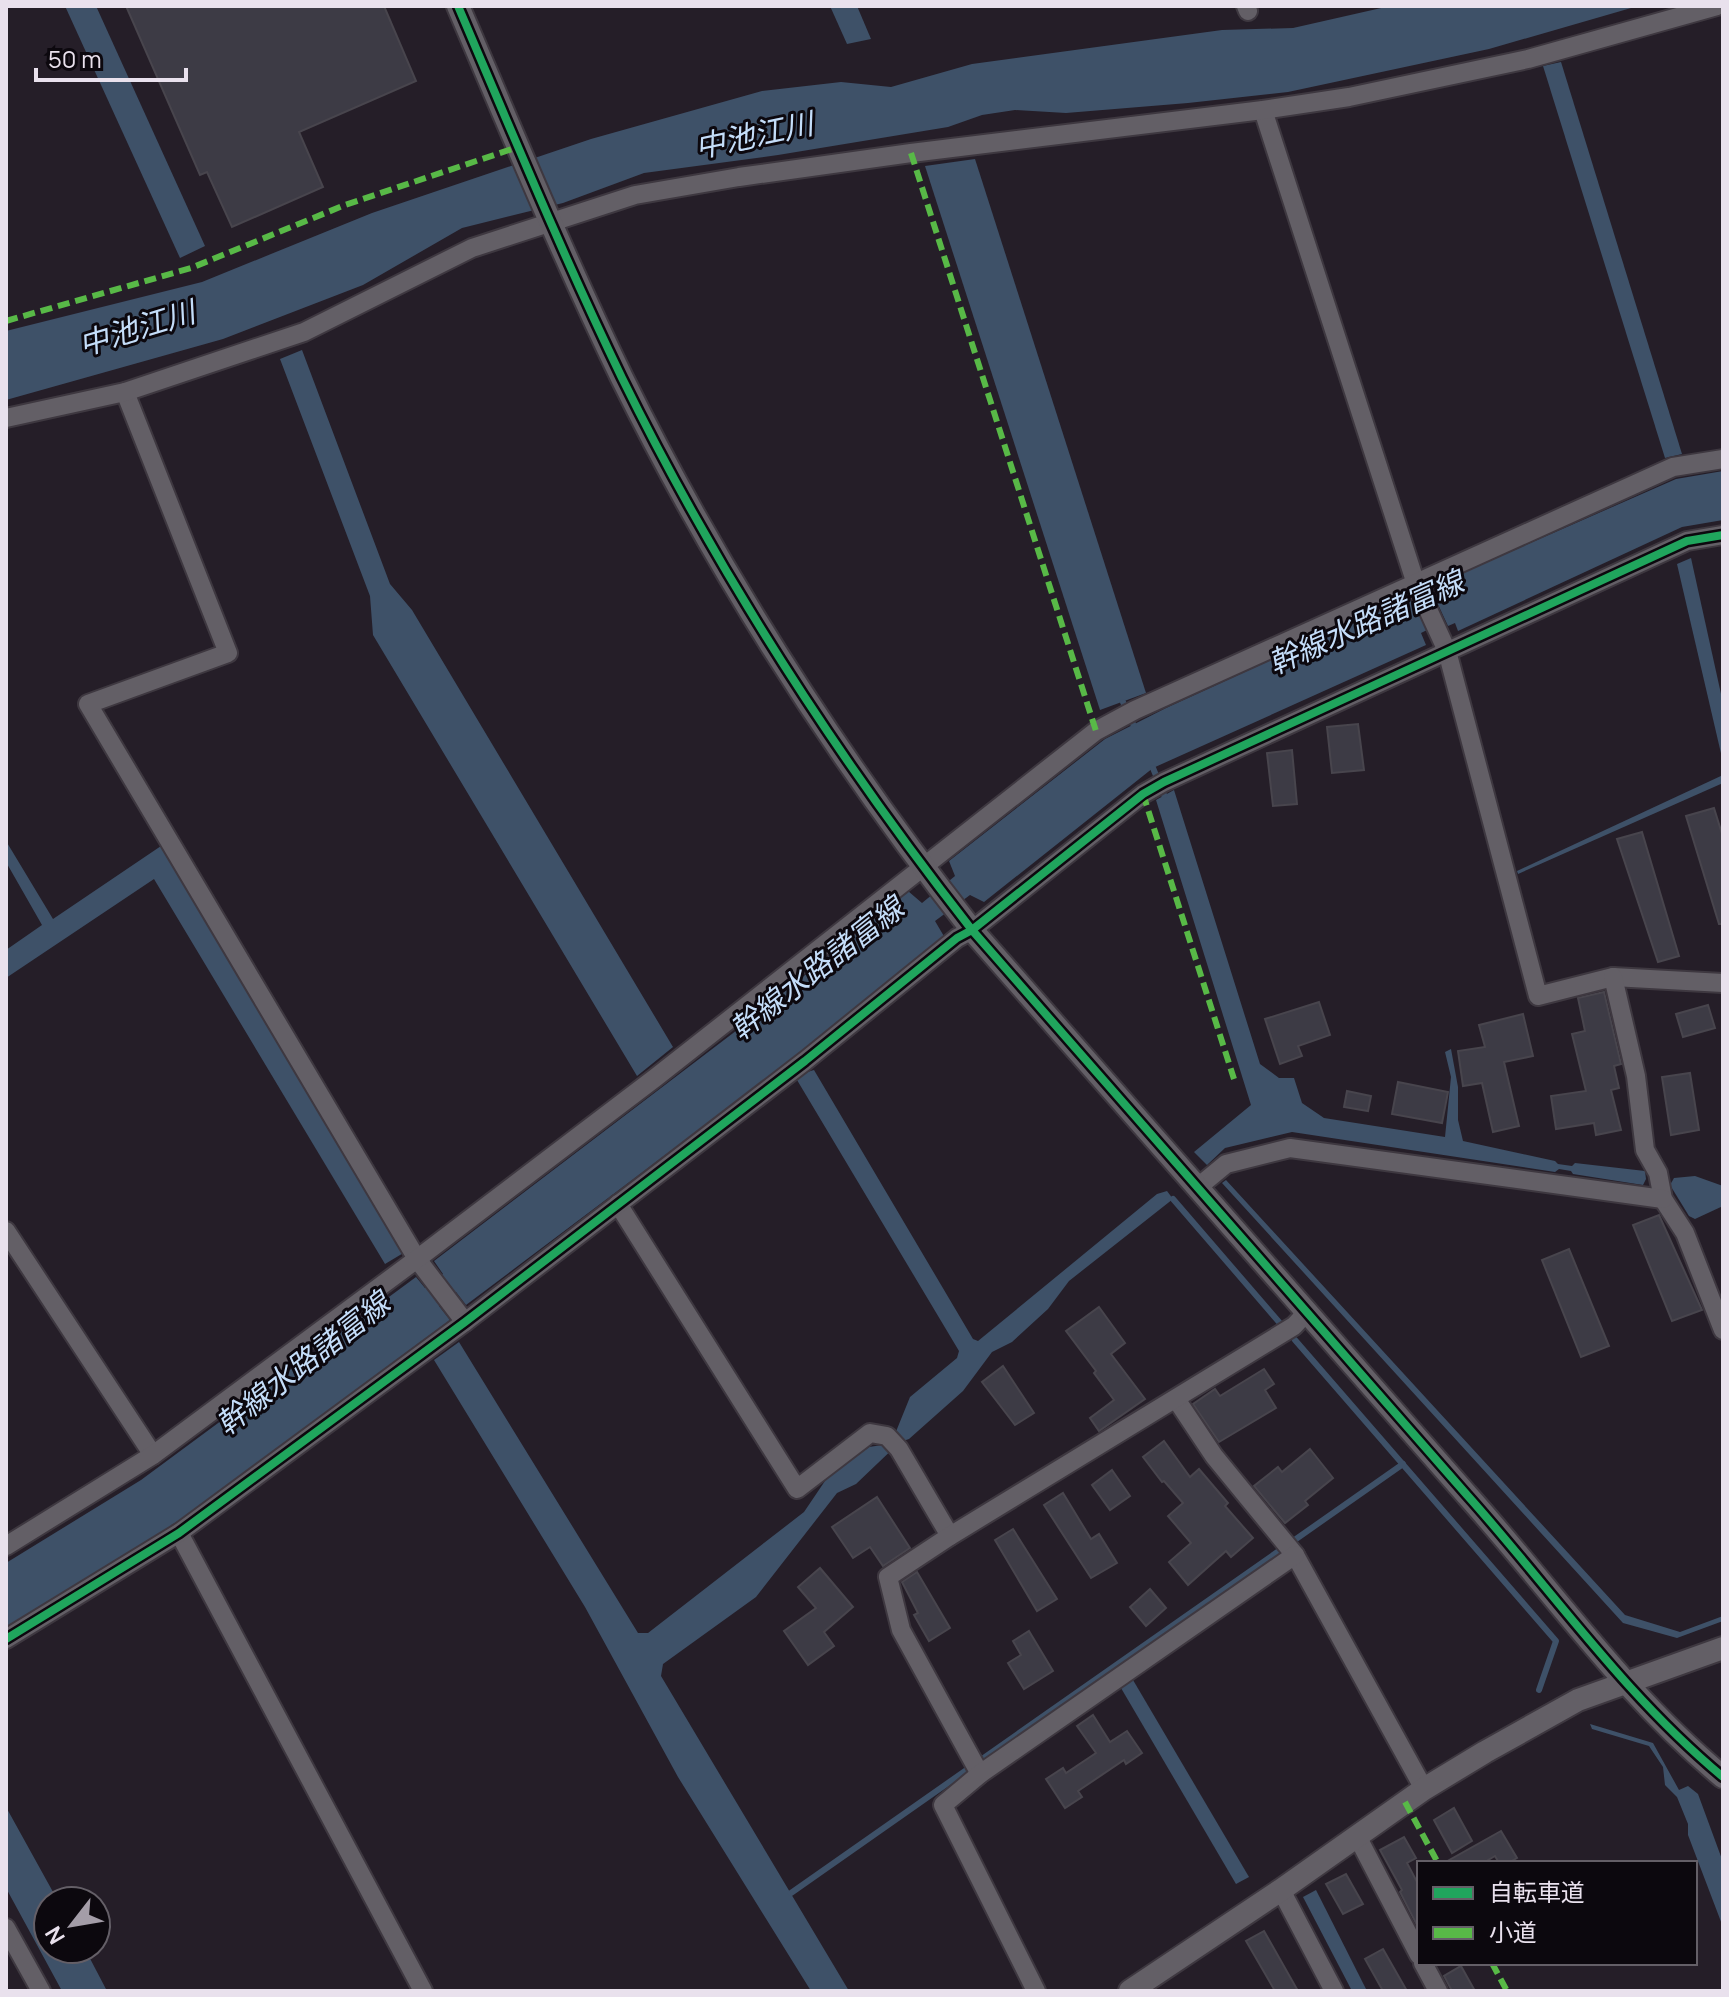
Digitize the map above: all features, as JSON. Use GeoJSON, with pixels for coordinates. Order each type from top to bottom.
{"type":"FeatureCollection","features":[{"type":"Feature","properties":{"kind":"street"},"geometry":{"type":"LineString","coordinates":[[458,6],[622,378],[714,551],[808,702],[924,867],[972,930],[1471,1499],[1624,1683],[1680,1742],[1723,1777]]}},
{"type":"Feature","properties":{"kind":"street"},"geometry":{"type":"LineString","coordinates":[[6,418],[125,392],[304,332],[472,248],[635,195],[739,177],[1349,97],[1528,59],[1717,6]]}},
{"type":"Feature","properties":{"kind":"street"},"geometry":{"type":"LineString","coordinates":[[1263,110],[1419,589],[1444,644],[1538,996],[1613,977],[1723,983]]}},
{"type":"Feature","properties":{"kind":"street"},"geometry":{"type":"LineString","coordinates":[[125,392],[228,653],[88,704],[417,1259],[465,1322]]}},
{"type":"Feature","properties":{"kind":"street"},"geometry":{"type":"LineString","coordinates":[[6,1546],[153,1455],[417,1259],[655,1078],[1096,731],[1129,713],[1419,589],[1673,467],[1723,459]]}},
{"type":"Feature","properties":{"kind":"street"},"geometry":{"type":"LineString","coordinates":[[6,1639],[179,1533],[465,1322],[798,1066],[1127,805],[1158,785],[1444,644],[1687,541],[1723,535]]}},
{"type":"Feature","properties":{"kind":"street"},"geometry":{"type":"LineString","coordinates":[[1613,977],[1636,1076],[1645,1150],[1658,1173],[1663,1199],[1685,1233],[1723,1330]]}},
{"type":"Feature","properties":{"kind":"street"},"geometry":{"type":"LineString","coordinates":[[1197,1188],[1226,1164],[1290,1148],[1663,1199]]}},
{"type":"Feature","properties":{"kind":"street"},"geometry":{"type":"LineString","coordinates":[[618,1204],[797,1489],[870,1433],[893,1442],[950,1536]]}},
{"type":"Feature","properties":{"kind":"street"},"geometry":{"type":"LineString","coordinates":[[6,1231],[153,1455]]}},
{"type":"Feature","properties":{"kind":"street"},"geometry":{"type":"LineString","coordinates":[[980,1774],[901,1630],[888,1577],[1294,1326],[1307,1312]]}},
{"type":"Feature","properties":{"kind":"street"},"geometry":{"type":"LineString","coordinates":[[1176,1399],[1214,1456],[1289,1547],[1424,1789]]}},
{"type":"Feature","properties":{"kind":"street"},"geometry":{"type":"LineString","coordinates":[[179,1533],[423,1991]]}},
{"type":"Feature","properties":{"kind":"street"},"geometry":{"type":"LineString","coordinates":[[1036,1991],[943,1805],[980,1774],[1289,1547]]}},
{"type":"Feature","properties":{"kind":"street"},"geometry":{"type":"LineString","coordinates":[[1130,1991],[1424,1789],[1578,1700],[1723,1648]]}},
{"type":"Feature","properties":{"kind":"street"},"geometry":{"type":"LineString","coordinates":[[1357,1836],[1417,1951]]}},
{"type":"Feature","properties":{"kind":"street"},"geometry":{"type":"LineString","coordinates":[[1281,1890],[1334,1991]]}},
{"type":"Feature","properties":{"kind":"street"},"geometry":{"type":"LineString","coordinates":[[6,1928],[41,1991]]}},
{"type":"Feature","properties":{"kind":"street"},"geometry":{"type":"LineString","coordinates":[[1424,1965],[1438,1991]]}},
{"type":"Feature","properties":{"kind":"water"},"geometry":{"type":"Polygon","coordinates":[[[65,6],[96,6],[205,246],[180,258],[65,6]]]}},
{"type":"Feature","properties":{"kind":"water"},"geometry":{"type":"Polygon","coordinates":[[[830,6],[857,6],[871,39],[847,44],[830,6]]]}},
{"type":"Feature","properties":{"kind":"water","name":"中池江川"},"geometry":{"type":"Polygon","coordinates":[[[1390,6],[1638,6],[1489,49],[1288,92],[1066,113],[1015,110],[982,115],[948,127],[644,173],[563,203],[462,228],[363,285],[223,339],[6,400],[6,331],[202,282],[372,213],[591,139],[762,91],[841,82],[891,87],[972,64],[1222,30],[1293,28],[1390,6]]]}},
{"type":"Feature","properties":{"kind":"water"},"geometry":{"type":"Polygon","coordinates":[[[1561,62],[1682,454],[1665,458],[1543,66],[1561,62]]]}},
{"type":"Feature","properties":{"kind":"water"},"geometry":{"type":"Polygon","coordinates":[[[975,159],[1146,693],[1100,710],[925,166],[975,159]]]}},
{"type":"Feature","properties":{"kind":"water"},"geometry":{"type":"Polygon","coordinates":[[[302,350],[390,584],[412,610],[673,1047],[637,1076],[373,635],[370,596],[280,359],[302,350]]]}},
{"type":"Feature","properties":{"kind":"water"},"geometry":{"type":"Polygon","coordinates":[[[1723,471],[1723,520],[1682,527],[1458,631],[1455,623],[1448,626],[1436,600],[1442,597],[1437,584],[1676,479],[1723,471]]]}},
{"type":"Feature","properties":{"kind":"water"},"geometry":{"type":"Polygon","coordinates":[[[1691,558],[1723,703],[1723,762],[1677,564],[1691,558]]]}},
{"type":"Feature","properties":{"kind":"water","name":"幹線水路諸富線"},"geometry":{"type":"Polygon","coordinates":[[[1409,597],[1414,608],[1418,606],[1427,630],[1421,633],[1426,645],[1153,768],[984,902],[970,895],[935,921],[945,938],[793,1059],[466,1305],[456,1292],[439,1306],[450,1320],[178,1522],[6,1627],[6,1563],[141,1480],[416,1277],[425,1288],[443,1274],[434,1261],[745,1024],[908,891],[922,903],[955,876],[949,861],[1105,739],[1409,597]]]}},
{"type":"Feature","properties":{"kind":"water"},"geometry":{"type":"Polygon","coordinates":[[[1723,775],[1723,783],[1518,874],[1517,871],[1723,775]]]}},
{"type":"Feature","properties":{"kind":"water"},"geometry":{"type":"Polygon","coordinates":[[[1174,790],[1260,1064],[1279,1078],[1294,1078],[1302,1103],[1324,1118],[1445,1137],[1451,1077],[1445,1052],[1451,1049],[1463,1141],[1558,1164],[1645,1171],[1643,1185],[1559,1169],[1555,1172],[1292,1132],[1225,1148],[1207,1165],[1194,1152],[1251,1105],[1156,800],[1174,790]]]}},
{"type":"Feature","properties":{"kind":"water"},"geometry":{"type":"Polygon","coordinates":[[[6,841],[53,919],[161,846],[405,1252],[385,1264],[154,879],[6,978],[6,950],[42,925],[6,862],[6,841]]]}},
{"type":"Feature","properties":{"kind":"water"},"geometry":{"type":"Polygon","coordinates":[[[814,1070],[973,1339],[978,1341],[1157,1194],[1167,1191],[1173,1199],[1069,1281],[1048,1309],[1012,1342],[992,1352],[963,1391],[909,1439],[900,1442],[856,1484],[837,1493],[756,1597],[663,1664],[661,1676],[849,1991],[811,1991],[678,1777],[585,1607],[434,1360],[459,1342],[638,1633],[648,1633],[804,1512],[827,1478],[869,1447],[882,1445],[895,1434],[910,1397],[957,1358],[959,1351],[797,1080],[804,1073],[814,1070]]]}},
{"type":"Feature","properties":{"kind":"water"},"geometry":{"type":"Polygon","coordinates":[[[1695,1176],[1723,1186],[1723,1206],[1695,1219],[1689,1216],[1670,1185],[1674,1178],[1695,1176]]]}},
{"type":"Feature","properties":{"kind":"water"},"geometry":{"type":"Polygon","coordinates":[[[1226,1180],[1625,1615],[1680,1632],[1723,1616],[1723,1621],[1677,1638],[1623,1623],[1222,1183],[1226,1180]]]}},
{"type":"Feature","properties":{"kind":"water"},"geometry":{"type":"Polygon","coordinates":[[[1133,1680],[1249,1877],[1236,1884],[1121,1688],[1133,1680]]]}},
{"type":"Feature","properties":{"kind":"water"},"geometry":{"type":"Polygon","coordinates":[[[1590,1724],[1653,1743],[1679,1790],[1688,1786],[1698,1794],[1723,1862],[1723,1927],[1677,1797],[1665,1785],[1663,1767],[1649,1746],[1592,1729],[1590,1724]]]}},
{"type":"Feature","properties":{"kind":"water"},"geometry":{"type":"Polygon","coordinates":[[[6,1807],[49,1885],[32,1885],[32,1936],[6,1888],[6,1807]]]}},
{"type":"Feature","properties":{"kind":"water"},"geometry":{"type":"Polygon","coordinates":[[[1316,1890],[1367,1991],[1352,1991],[1303,1897],[1316,1890]]]}},
{"type":"Feature","properties":{"kind":"water"},"geometry":{"type":"Polygon","coordinates":[[[48,1965],[93,1965],[107,1991],[62,1991],[48,1965]]]}},
{"type":"Feature","properties":{"kind":"building"},"geometry":{"type":"Polygon","coordinates":[[[126,6],[384,6],[416,81],[299,132],[323,187],[232,227],[207,172],[200,175],[126,6]]]}},
{"type":"Feature","properties":{"kind":"building"},"geometry":{"type":"Polygon","coordinates":[[[1358,724],[1364,770],[1332,773],[1327,727],[1358,724]]]}},
{"type":"Feature","properties":{"kind":"building"},"geometry":{"type":"Polygon","coordinates":[[[1292,750],[1297,804],[1273,806],[1267,753],[1292,750]]]}},
{"type":"Feature","properties":{"kind":"building"},"geometry":{"type":"Polygon","coordinates":[[[1714,808],[1723,837],[1723,924],[1719,924],[1686,816],[1714,808]]]}},
{"type":"Feature","properties":{"kind":"building"},"geometry":{"type":"Polygon","coordinates":[[[1642,832],[1679,956],[1658,962],[1617,839],[1642,832]]]}},
{"type":"Feature","properties":{"kind":"building"},"geometry":{"type":"Polygon","coordinates":[[[1604,992],[1621,1064],[1614,1066],[1619,1088],[1611,1090],[1621,1130],[1596,1135],[1594,1123],[1556,1129],[1551,1096],[1586,1091],[1572,1034],[1585,1031],[1578,998],[1604,992]]]}},
{"type":"Feature","properties":{"kind":"building"},"geometry":{"type":"Polygon","coordinates":[[[1319,1002],[1330,1035],[1298,1046],[1302,1056],[1280,1064],[1265,1019],[1319,1002]]]}},
{"type":"Feature","properties":{"kind":"building"},"geometry":{"type":"Polygon","coordinates":[[[1708,1005],[1715,1028],[1683,1037],[1676,1014],[1708,1005]]]}},
{"type":"Feature","properties":{"kind":"building"},"geometry":{"type":"Polygon","coordinates":[[[1523,1014],[1533,1056],[1504,1062],[1519,1126],[1493,1132],[1482,1083],[1463,1086],[1458,1051],[1485,1047],[1479,1025],[1523,1014]]]}},
{"type":"Feature","properties":{"kind":"building"},"geometry":{"type":"Polygon","coordinates":[[[1690,1073],[1699,1130],[1671,1135],[1662,1077],[1690,1073]]]}},
{"type":"Feature","properties":{"kind":"building"},"geometry":{"type":"Polygon","coordinates":[[[1398,1082],[1448,1092],[1442,1123],[1392,1114],[1398,1082]]]}},
{"type":"Feature","properties":{"kind":"building"},"geometry":{"type":"Polygon","coordinates":[[[1347,1091],[1371,1096],[1368,1111],[1344,1107],[1347,1091]]]}},
{"type":"Feature","properties":{"kind":"building"},"geometry":{"type":"Polygon","coordinates":[[[1659,1215],[1702,1310],[1672,1321],[1633,1225],[1659,1215]]]}},
{"type":"Feature","properties":{"kind":"building"},"geometry":{"type":"Polygon","coordinates":[[[1569,1249],[1609,1346],[1581,1357],[1542,1260],[1569,1249]]]}},
{"type":"Feature","properties":{"kind":"building"},"geometry":{"type":"Polygon","coordinates":[[[1099,1307],[1125,1343],[1111,1354],[1145,1399],[1099,1431],[1090,1418],[1114,1400],[1066,1331],[1099,1307]]]}},
{"type":"Feature","properties":{"kind":"building"},"geometry":{"type":"Polygon","coordinates":[[[1003,1366],[1034,1413],[1015,1425],[982,1382],[1003,1366]]]}},
{"type":"Feature","properties":{"kind":"building"},"geometry":{"type":"Polygon","coordinates":[[[1264,1369],[1274,1384],[1265,1390],[1276,1408],[1219,1442],[1193,1404],[1215,1389],[1220,1396],[1264,1369]]]}},
{"type":"Feature","properties":{"kind":"building"},"geometry":{"type":"Polygon","coordinates":[[[1164,1441],[1190,1477],[1199,1469],[1253,1538],[1231,1557],[1226,1551],[1188,1585],[1169,1562],[1191,1543],[1168,1516],[1183,1503],[1143,1457],[1164,1441]]]}},
{"type":"Feature","properties":{"kind":"building"},"geometry":{"type":"Polygon","coordinates":[[[1310,1449],[1333,1478],[1305,1501],[1308,1505],[1285,1523],[1254,1486],[1278,1467],[1282,1472],[1310,1449]]]}},
{"type":"Feature","properties":{"kind":"building"},"geometry":{"type":"Polygon","coordinates":[[[1112,1470],[1130,1496],[1110,1510],[1092,1485],[1112,1470]]]}},
{"type":"Feature","properties":{"kind":"building"},"geometry":{"type":"Polygon","coordinates":[[[1063,1493],[1091,1539],[1099,1534],[1117,1563],[1091,1578],[1044,1505],[1063,1493]]]}},
{"type":"Feature","properties":{"kind":"building"},"geometry":{"type":"Polygon","coordinates":[[[877,1497],[910,1548],[883,1566],[870,1547],[853,1558],[832,1527],[877,1497]]]}},
{"type":"Feature","properties":{"kind":"building"},"geometry":{"type":"Polygon","coordinates":[[[1013,1529],[1057,1599],[1037,1611],[995,1540],[1013,1529]]]}},
{"type":"Feature","properties":{"kind":"building"},"geometry":{"type":"Polygon","coordinates":[[[820,1568],[853,1607],[824,1632],[834,1646],[808,1665],[784,1631],[816,1608],[798,1587],[820,1568]]]}},
{"type":"Feature","properties":{"kind":"building"},"geometry":{"type":"Polygon","coordinates":[[[917,1572],[950,1628],[929,1641],[914,1615],[918,1613],[902,1582],[917,1572]]]}},
{"type":"Feature","properties":{"kind":"building"},"geometry":{"type":"Polygon","coordinates":[[[1150,1589],[1166,1608],[1146,1626],[1130,1607],[1150,1589]]]}},
{"type":"Feature","properties":{"kind":"building"},"geometry":{"type":"Polygon","coordinates":[[[1029,1631],[1053,1671],[1024,1689],[1008,1663],[1021,1655],[1013,1641],[1029,1631]]]}},
{"type":"Feature","properties":{"kind":"building"},"geometry":{"type":"Polygon","coordinates":[[[1093,1715],[1110,1742],[1127,1731],[1142,1753],[1126,1764],[1124,1760],[1078,1791],[1082,1797],[1065,1808],[1046,1779],[1063,1768],[1066,1773],[1096,1753],[1077,1726],[1093,1715]]]}},
{"type":"Feature","properties":{"kind":"building"},"geometry":{"type":"Polygon","coordinates":[[[1454,1808],[1472,1841],[1452,1853],[1434,1820],[1454,1808]]]}},
{"type":"Feature","properties":{"kind":"building"},"geometry":{"type":"Polygon","coordinates":[[[1501,1831],[1517,1858],[1498,1861],[1495,1856],[1486,1861],[1448,1861],[1501,1831]]]}},
{"type":"Feature","properties":{"kind":"building"},"geometry":{"type":"Polygon","coordinates":[[[1404,1837],[1416,1858],[1407,1863],[1417,1882],[1417,1925],[1400,1892],[1402,1890],[1380,1850],[1404,1837]]]}},
{"type":"Feature","properties":{"kind":"building"},"geometry":{"type":"Polygon","coordinates":[[[1346,1874],[1363,1904],[1343,1914],[1326,1884],[1346,1874]]]}},
{"type":"Feature","properties":{"kind":"building"},"geometry":{"type":"Polygon","coordinates":[[[1264,1931],[1298,1991],[1275,1991],[1246,1941],[1264,1931]]]}},
{"type":"Feature","properties":{"kind":"building"},"geometry":{"type":"Polygon","coordinates":[[[1383,1949],[1407,1991],[1383,1991],[1365,1959],[1383,1949]]]}},
{"type":"Feature","properties":{"kind":"building"},"geometry":{"type":"Polygon","coordinates":[[[1461,1966],[1475,1991],[1452,1991],[1444,1976],[1461,1966]]]}},
{"type":"Feature","properties":{"kind":"waterway"},"geometry":{"type":"LineString","coordinates":[[1123,702],[1133,724]]}},
{"type":"Feature","properties":{"kind":"waterway"},"geometry":{"type":"LineString","coordinates":[[1153,768],[1164,795]]}},
{"type":"Feature","properties":{"kind":"waterway"},"geometry":{"type":"LineString","coordinates":[[1173,1199],[1279,1322]]}},
{"type":"Feature","properties":{"kind":"waterway"},"geometry":{"type":"LineString","coordinates":[[1295,1340],[1556,1641],[1539,1690]]}},
{"type":"Feature","properties":{"kind":"waterway"},"geometry":{"type":"LineString","coordinates":[[791,1893],[1403,1464]]}},
{"type":"Feature","properties":{"kind":"marked path"},"geometry":{"type":"LineString","coordinates":[[6,321],[191,268],[345,205],[518,147]]}},
{"type":"Feature","properties":{"kind":"marked path"},"geometry":{"type":"LineString","coordinates":[[911,153],[1096,731]]}},
{"type":"Feature","properties":{"kind":"marked path"},"geometry":{"type":"LineString","coordinates":[[1143,794],[1234,1079]]}},
{"type":"Feature","properties":{"kind":"marked path"},"geometry":{"type":"LineString","coordinates":[[1405,1802],[1437,1861]]}},
{"type":"Feature","properties":{"kind":"marked path"},"geometry":{"type":"LineString","coordinates":[[1493,1965],[1507,1991]]}},
{"type":"Feature","properties":{"kind":"cycle path"},"geometry":{"type":"LineString","coordinates":[[458,6],[579,286],[659,451],[783,663],[874,799],[972,930],[1498,1531],[1621,1677],[1653,1712],[1723,1777]]}},
{"type":"Feature","properties":{"kind":"cycle path"},"geometry":{"type":"LineString","coordinates":[[6,1639],[179,1533],[465,1322],[805,1061],[1143,794],[1687,541],[1723,535]]}}]}
